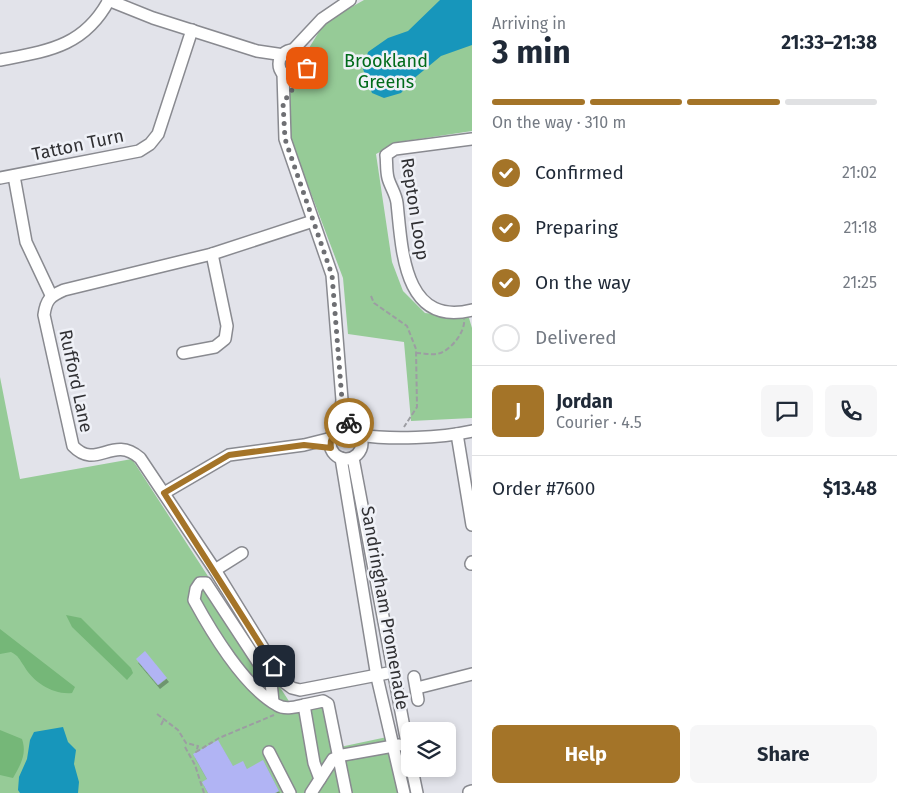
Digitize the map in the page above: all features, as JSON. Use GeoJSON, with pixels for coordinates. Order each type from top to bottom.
{"type":"FeatureCollection","features":[{"type":"Feature","properties":{"kind":"street"},"geometry":{"type":"LineString","coordinates":[[0,60],[55,49],[68,43],[95,23],[109,0],[153,18],[285,61],[293,78],[301,76]]}},
{"type":"Feature","properties":{"kind":"street"},"geometry":{"type":"LineString","coordinates":[[350,0],[322,19],[285,61],[283,103],[285,139],[332,275],[342,400],[334,439],[340,458],[353,458],[361,448],[385,437]]}},
{"type":"Feature","properties":{"kind":"street"},"geometry":{"type":"LineString","coordinates":[[283,103],[307,68],[306,59],[315,28]]}},
{"type":"Feature","properties":{"kind":"street","name":"Tatton Turn"},"geometry":{"type":"LineString","coordinates":[[51,295],[26,242],[14,176],[139,151],[150,144],[158,134],[192,30]]}},
{"type":"Feature","properties":{"kind":"street"},"geometry":{"type":"LineString","coordinates":[[285,61],[301,53],[306,59]]}},
{"type":"Feature","properties":{"kind":"street","name":"Repton Loop"},"geometry":{"type":"LineString","coordinates":[[468,311],[442,310],[420,299],[407,274],[399,239],[397,201],[388,177],[386,155],[395,149],[472,139]]}},
{"type":"Feature","properties":{"kind":"street"},"geometry":{"type":"LineString","coordinates":[[0,178],[14,176]]}},
{"type":"Feature","properties":{"kind":"street"},"geometry":{"type":"LineString","coordinates":[[51,295],[64,290],[212,254],[313,221]]}},
{"type":"Feature","properties":{"kind":"street"},"geometry":{"type":"LineString","coordinates":[[183,353],[215,347],[225,339],[227,326],[212,254]]}},
{"type":"Feature","properties":{"kind":"street","name":"Rufford Lane"},"geometry":{"type":"LineString","coordinates":[[51,295],[45,302],[44,315],[73,446],[80,454],[88,456],[122,448],[130,449],[140,458],[215,570],[284,682],[292,688],[300,690],[377,677],[393,672]]}},
{"type":"Feature","properties":{"kind":"street"},"geometry":{"type":"LineString","coordinates":[[342,400],[361,448]]}},
{"type":"Feature","properties":{"kind":"street"},"geometry":{"type":"LineString","coordinates":[[164,493],[229,455],[304,445],[334,439],[355,432],[385,437],[457,434],[472,431]]}},
{"type":"Feature","properties":{"kind":"street"},"geometry":{"type":"LineString","coordinates":[[457,434],[472,525]]}},
{"type":"Feature","properties":{"kind":"street","name":"Sandringham Promenade"},"geometry":{"type":"LineString","coordinates":[[340,458],[377,677],[404,793]]}},
{"type":"Feature","properties":{"kind":"street","name":"Sandringham Promenade"},"geometry":{"type":"LineString","coordinates":[[353,458],[403,722]]}},
{"type":"Feature","properties":{"kind":"street"},"geometry":{"type":"LineString","coordinates":[[215,570],[242,553]]}},
{"type":"Feature","properties":{"kind":"street"},"geometry":{"type":"LineString","coordinates":[[277,704],[272,682],[206,583],[200,584],[194,598],[196,604],[245,678],[277,704],[289,708],[326,702],[346,793]]}},
{"type":"Feature","properties":{"kind":"street"},"geometry":{"type":"LineString","coordinates":[[416,688],[472,674]]}},
{"type":"Feature","properties":{"kind":"street"},"geometry":{"type":"LineString","coordinates":[[304,705],[317,787]]}},
{"type":"Feature","properties":{"kind":"street"},"geometry":{"type":"LineString","coordinates":[[317,787],[326,768],[338,757],[401,744]]}},
{"type":"Feature","properties":{"kind":"street"},"geometry":{"type":"LineString","coordinates":[[269,752],[290,793]]}},
{"type":"Feature","properties":{"kind":"street"},"geometry":{"type":"LineString","coordinates":[[414,777],[417,793]]}},
{"type":"Feature","properties":{"kind":"path"},"geometry":{"type":"LineString","coordinates":[[371,296],[374,303],[407,326],[415,353],[417,407],[403,429]]}},
{"type":"Feature","properties":{"kind":"path"},"geometry":{"type":"LineString","coordinates":[[415,353],[437,354],[445,350],[462,332],[468,311]]}},
{"type":"Feature","properties":{"kind":"path"},"geometry":{"type":"LineString","coordinates":[[157,714],[178,730],[186,743],[198,746],[196,752],[218,738],[279,713],[277,704]]}},
{"type":"Feature","properties":{"kind":"path"},"geometry":{"type":"LineString","coordinates":[[161,725],[164,719]]}},
{"type":"Feature","properties":{"kind":"path"},"geometry":{"type":"LineString","coordinates":[[185,747],[195,765],[204,793]]}},
{"type":"Feature","properties":{"kind":"green space","name":"Brookland Greens"},"geometry":{"type":"Polygon","coordinates":[[[364,0],[472,0],[472,131],[399,142],[376,154],[392,262],[403,291],[425,313],[469,318],[472,328],[472,418],[411,421],[404,342],[348,334],[343,278],[292,143],[286,104],[293,86],[313,74],[309,48],[325,22],[364,0]]]}},
{"type":"Feature","properties":{"kind":"green space"},"geometry":{"type":"Polygon","coordinates":[[[0,377],[20,479],[132,459],[296,712],[329,702],[340,747],[387,737],[398,793],[0,793],[0,377]]]}},
{"type":"Feature","properties":{"kind":"green space"},"geometry":{"type":"Polygon","coordinates":[[[66,615],[81,618],[131,668],[133,673],[127,680],[72,627],[66,615]]]}},
{"type":"Feature","properties":{"kind":"green space"},"geometry":{"type":"Polygon","coordinates":[[[0,629],[75,687],[72,693],[51,690],[38,682],[28,672],[16,655],[11,652],[0,654],[0,629]]]}},
{"type":"Feature","properties":{"kind":"green space"},"geometry":{"type":"Polygon","coordinates":[[[0,730],[22,739],[24,749],[21,763],[13,778],[0,775],[0,730]]]}},
{"type":"Feature","properties":{"kind":"water"},"geometry":{"type":"Polygon","coordinates":[[[440,0],[472,0],[472,45],[441,56],[412,80],[401,93],[384,98],[372,93],[363,69],[368,52],[388,38],[408,31],[440,0]]]}},
{"type":"Feature","properties":{"kind":"water"},"geometry":{"type":"Polygon","coordinates":[[[63,727],[68,742],[76,750],[74,764],[79,782],[78,793],[20,793],[18,790],[19,777],[27,759],[30,740],[34,732],[63,727]]]}},
{"type":"Feature","properties":{"kind":"building"},"geometry":{"type":"Polygon","coordinates":[[[145,651],[167,678],[158,685],[136,659],[145,651]]]}},
{"type":"Feature","properties":{"kind":"building"},"geometry":{"type":"Polygon","coordinates":[[[218,740],[233,766],[243,761],[247,769],[263,760],[279,791],[275,793],[208,793],[202,782],[207,779],[193,754],[218,740]]]}},
{"type":"Feature","properties":{"kind":"way so far"},"geometry":{"type":"LineString","coordinates":[[307,68],[283,103],[282,121],[285,139],[332,275],[342,400],[349,423]]}},
{"type":"Feature","properties":{"kind":"route"},"geometry":{"type":"LineString","coordinates":[[274,666],[215,570],[164,493],[229,455],[304,445],[331,448],[334,433],[342,428],[351,428],[349,423]]}}]}
